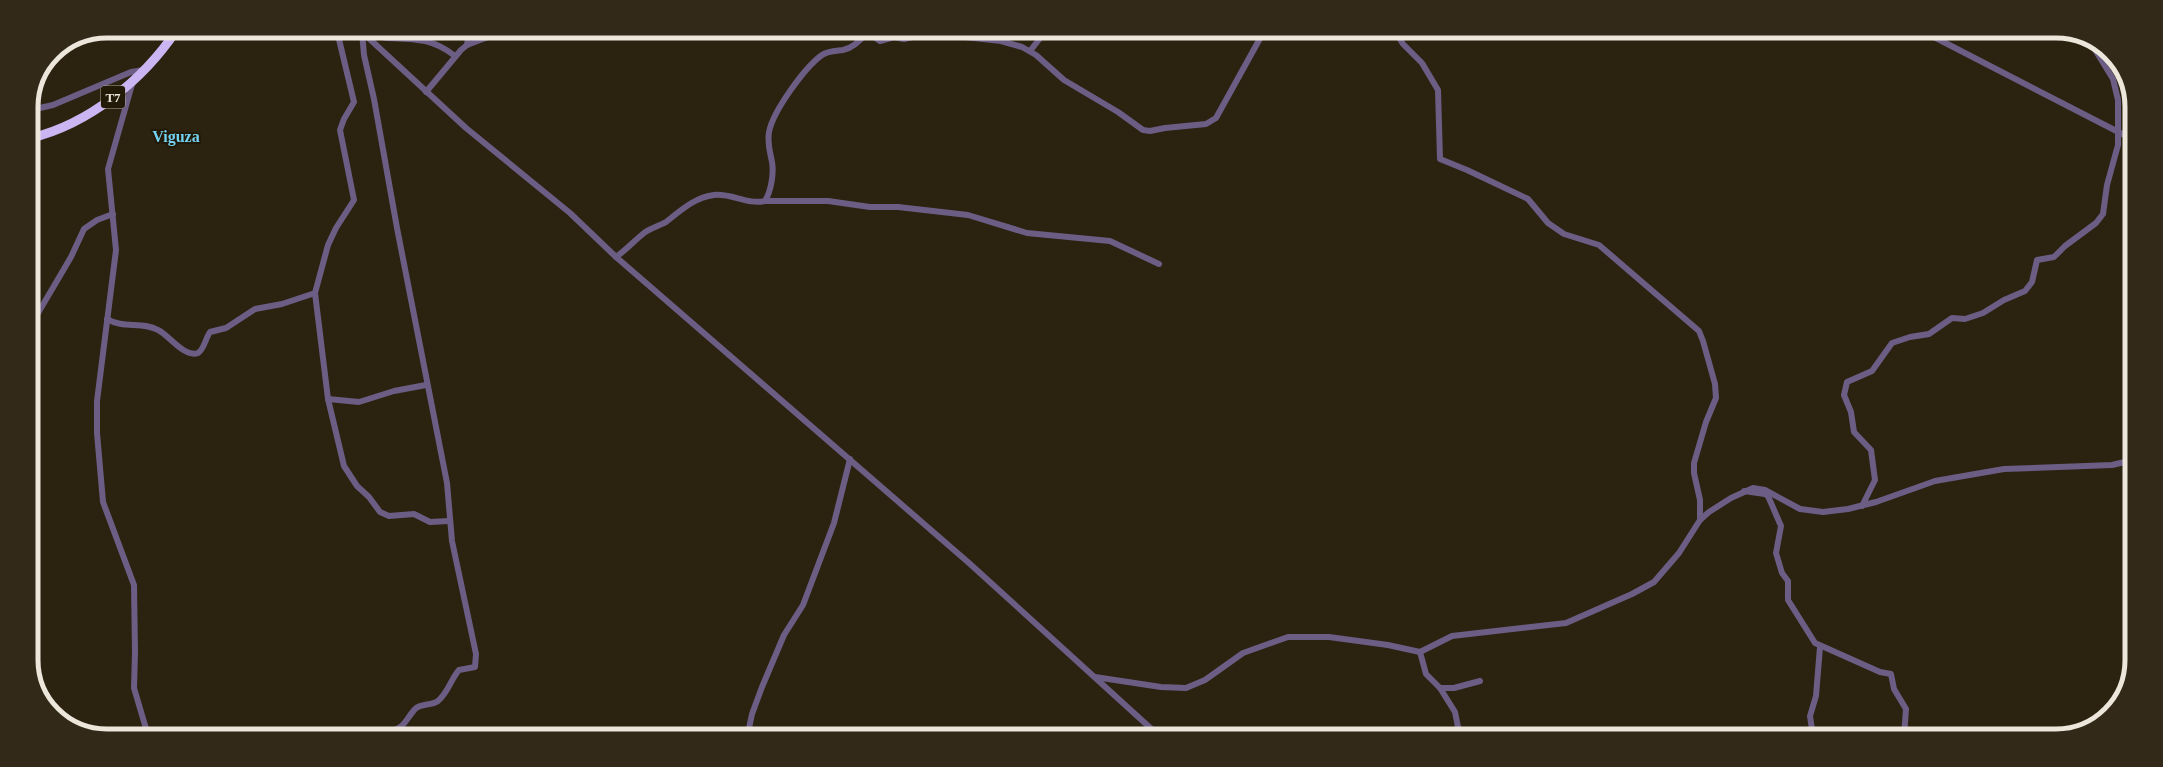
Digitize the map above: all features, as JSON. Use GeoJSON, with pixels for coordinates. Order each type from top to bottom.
{"type":"FeatureCollection","features":[{"type":"Feature","properties":{"kind":"highway","name":"T7"},"geometry":{"type":"LineString","coordinates":[[38,136],[66,126],[82,118],[133,81],[166,46],[171,38]]}},
{"type":"Feature","properties":{"kind":"street"},"geometry":{"type":"LineString","coordinates":[[338,38],[354,102],[344,118],[340,130],[354,200],[336,228],[328,245],[315,293],[328,399],[344,466],[357,486],[380,512],[389,516],[414,514],[430,522],[449,521]]}},
{"type":"Feature","properties":{"kind":"street"},"geometry":{"type":"LineString","coordinates":[[363,38],[364,55],[374,99],[426,385],[447,483],[449,521],[476,649],[476,664],[473,668],[459,670],[438,700],[415,709],[406,723],[399,729]]}},
{"type":"Feature","properties":{"kind":"street"},"geometry":{"type":"LineString","coordinates":[[369,38],[426,92],[502,159],[570,213],[616,257],[969,562],[1152,729]]}},
{"type":"Feature","properties":{"kind":"street"},"geometry":{"type":"LineString","coordinates":[[385,38],[423,39],[446,49],[455,56]]}},
{"type":"Feature","properties":{"kind":"street"},"geometry":{"type":"LineString","coordinates":[[467,45],[468,38]]}},
{"type":"Feature","properties":{"kind":"street"},"geometry":{"type":"LineString","coordinates":[[426,92],[455,56],[467,45],[485,38]]}},
{"type":"Feature","properties":{"kind":"street"},"geometry":{"type":"LineString","coordinates":[[765,201],[770,190],[772,169],[767,146],[768,137],[780,107],[794,85],[821,56],[829,52],[848,48],[859,42],[863,38]]}},
{"type":"Feature","properties":{"kind":"street"},"geometry":{"type":"LineString","coordinates":[[876,38],[880,41],[892,38]]}},
{"type":"Feature","properties":{"kind":"street"},"geometry":{"type":"LineString","coordinates":[[974,38],[1015,44],[1030,51],[1076,88],[1118,112],[1136,126],[1150,131],[1206,124],[1216,118],[1260,38]]}},
{"type":"Feature","properties":{"kind":"street"},"geometry":{"type":"LineString","coordinates":[[1030,51],[1040,38]]}},
{"type":"Feature","properties":{"kind":"street"},"geometry":{"type":"LineString","coordinates":[[1399,38],[1403,44],[1422,63],[1438,90],[1440,159],[1528,199],[1548,224],[1564,234],[1598,245],[1699,331],[1715,384],[1716,398],[1706,422],[1694,463],[1694,473],[1700,500],[1700,520]]}},
{"type":"Feature","properties":{"kind":"street"},"geometry":{"type":"LineString","coordinates":[[1936,38],[2125,136]]}},
{"type":"Feature","properties":{"kind":"street"},"geometry":{"type":"LineString","coordinates":[[1862,506],[1875,480],[1873,466],[1874,459],[1872,450],[1854,432],[1851,412],[1844,394],[1847,382],[1872,371],[1892,343],[1910,337],[1930,334],[1953,318],[1965,319],[1983,313],[2004,300],[2025,291],[2032,282],[2037,260],[2054,257],[2065,246],[2101,218],[2106,199],[2107,185],[2118,145],[2118,100],[2116,86],[2096,51]]}},
{"type":"Feature","properties":{"kind":"street"},"geometry":{"type":"LineString","coordinates":[[38,108],[53,105],[121,76],[144,69]]}},
{"type":"Feature","properties":{"kind":"street"},"geometry":{"type":"LineString","coordinates":[[133,81],[108,169],[116,239],[114,274],[97,401],[98,440],[103,502],[134,584],[134,688],[146,729]]}},
{"type":"Feature","properties":{"kind":"street"},"geometry":{"type":"LineString","coordinates":[[616,257],[633,245],[644,233],[665,222],[680,210],[700,199],[720,195],[748,202],[828,201],[870,207],[898,207],[968,215],[1027,232],[1110,241],[1159,264]]}},
{"type":"Feature","properties":{"kind":"street"},"geometry":{"type":"LineString","coordinates":[[38,313],[71,257],[84,229],[97,220],[114,214]]}},
{"type":"Feature","properties":{"kind":"street"},"geometry":{"type":"LineString","coordinates":[[107,319],[119,324],[158,330],[188,353],[196,354],[200,351],[210,332],[234,324],[250,312],[282,304],[315,293]]}},
{"type":"Feature","properties":{"kind":"street"},"geometry":{"type":"LineString","coordinates":[[328,399],[359,402],[394,391],[426,385]]}},
{"type":"Feature","properties":{"kind":"street"},"geometry":{"type":"LineString","coordinates":[[749,729],[752,714],[762,687],[784,635],[803,605],[839,509],[850,459]]}},
{"type":"Feature","properties":{"kind":"street"},"geometry":{"type":"LineString","coordinates":[[1095,677],[1166,688],[1186,688],[1205,680],[1242,653],[1288,637],[1329,637],[1388,645],[1420,652],[1452,636],[1566,623],[1648,586],[1663,574],[1682,550],[1700,520],[1744,491],[1753,488],[1761,488],[1787,504],[1815,512],[1862,506],[1935,481],[2004,469],[2112,465],[2125,462]]}},
{"type":"Feature","properties":{"kind":"street"},"geometry":{"type":"LineString","coordinates":[[1744,491],[1765,494],[1770,500],[1781,526],[1776,553],[1782,573],[1788,581],[1788,600],[1815,644],[1880,672],[1891,674],[1894,689],[1906,709],[1905,729]]}},
{"type":"Feature","properties":{"kind":"street"},"geometry":{"type":"LineString","coordinates":[[1812,729],[1810,716],[1816,696],[1820,647]]}},
{"type":"Feature","properties":{"kind":"street"},"geometry":{"type":"LineString","coordinates":[[1420,652],[1426,674],[1440,688],[1457,714],[1460,729]]}},
{"type":"Feature","properties":{"kind":"street"},"geometry":{"type":"LineString","coordinates":[[1440,688],[1454,688],[1480,681]]}},
{"type":"Feature","properties":{"kind":"district","name":"Viguza"},"geometry":{"type":"Point","coordinates":[176,136]}}]}
